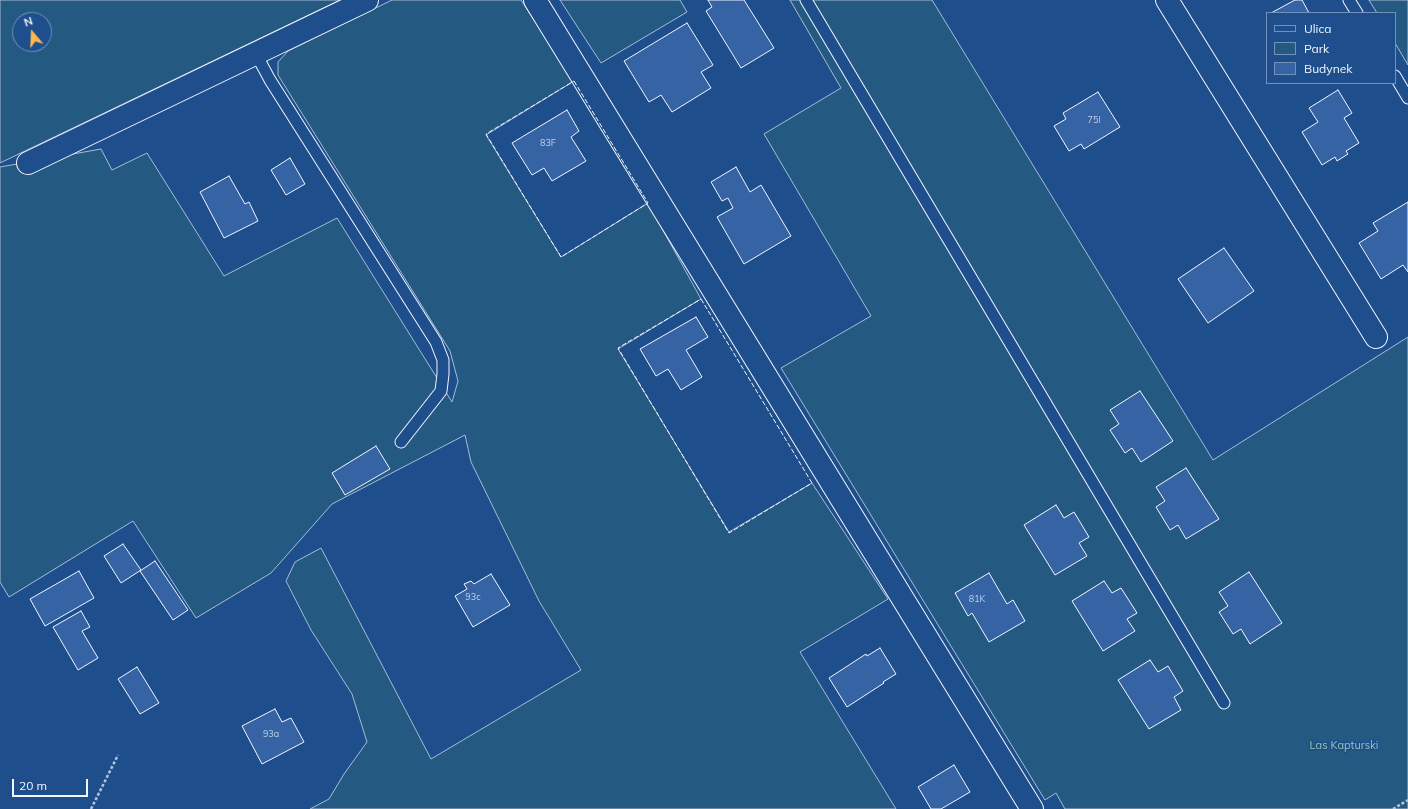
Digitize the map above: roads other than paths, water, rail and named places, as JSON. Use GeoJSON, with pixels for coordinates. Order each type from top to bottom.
{"type":"FeatureCollection","features":[{"type":"Feature","properties":{"kind":"street"},"geometry":{"type":"LineString","coordinates":[[28,163],[367,0]]}},
{"type":"Feature","properties":{"kind":"street"},"geometry":{"type":"LineString","coordinates":[[535,0],[1032,809]]}},
{"type":"Feature","properties":{"kind":"street"},"geometry":{"type":"LineString","coordinates":[[1167,0],[1376,337]]}},
{"type":"Feature","properties":{"kind":"lane"},"geometry":{"type":"LineString","coordinates":[[806,0],[1224,702]]}},
{"type":"Feature","properties":{"kind":"lane"},"geometry":{"type":"LineString","coordinates":[[1349,0],[1356,12]]}},
{"type":"Feature","properties":{"kind":"lane"},"geometry":{"type":"LineString","coordinates":[[256,54],[270,80],[439,348],[443,360],[443,374],[440,391],[401,442]]}},
{"type":"Feature","properties":{"kind":"lane"},"geometry":{"type":"LineString","coordinates":[[1396,78],[1408,98]]}},
{"type":"Feature","properties":{"kind":"park label","name":"Las Kapturski"},"geometry":{"type":"Point","coordinates":[1344,746]}}]}
